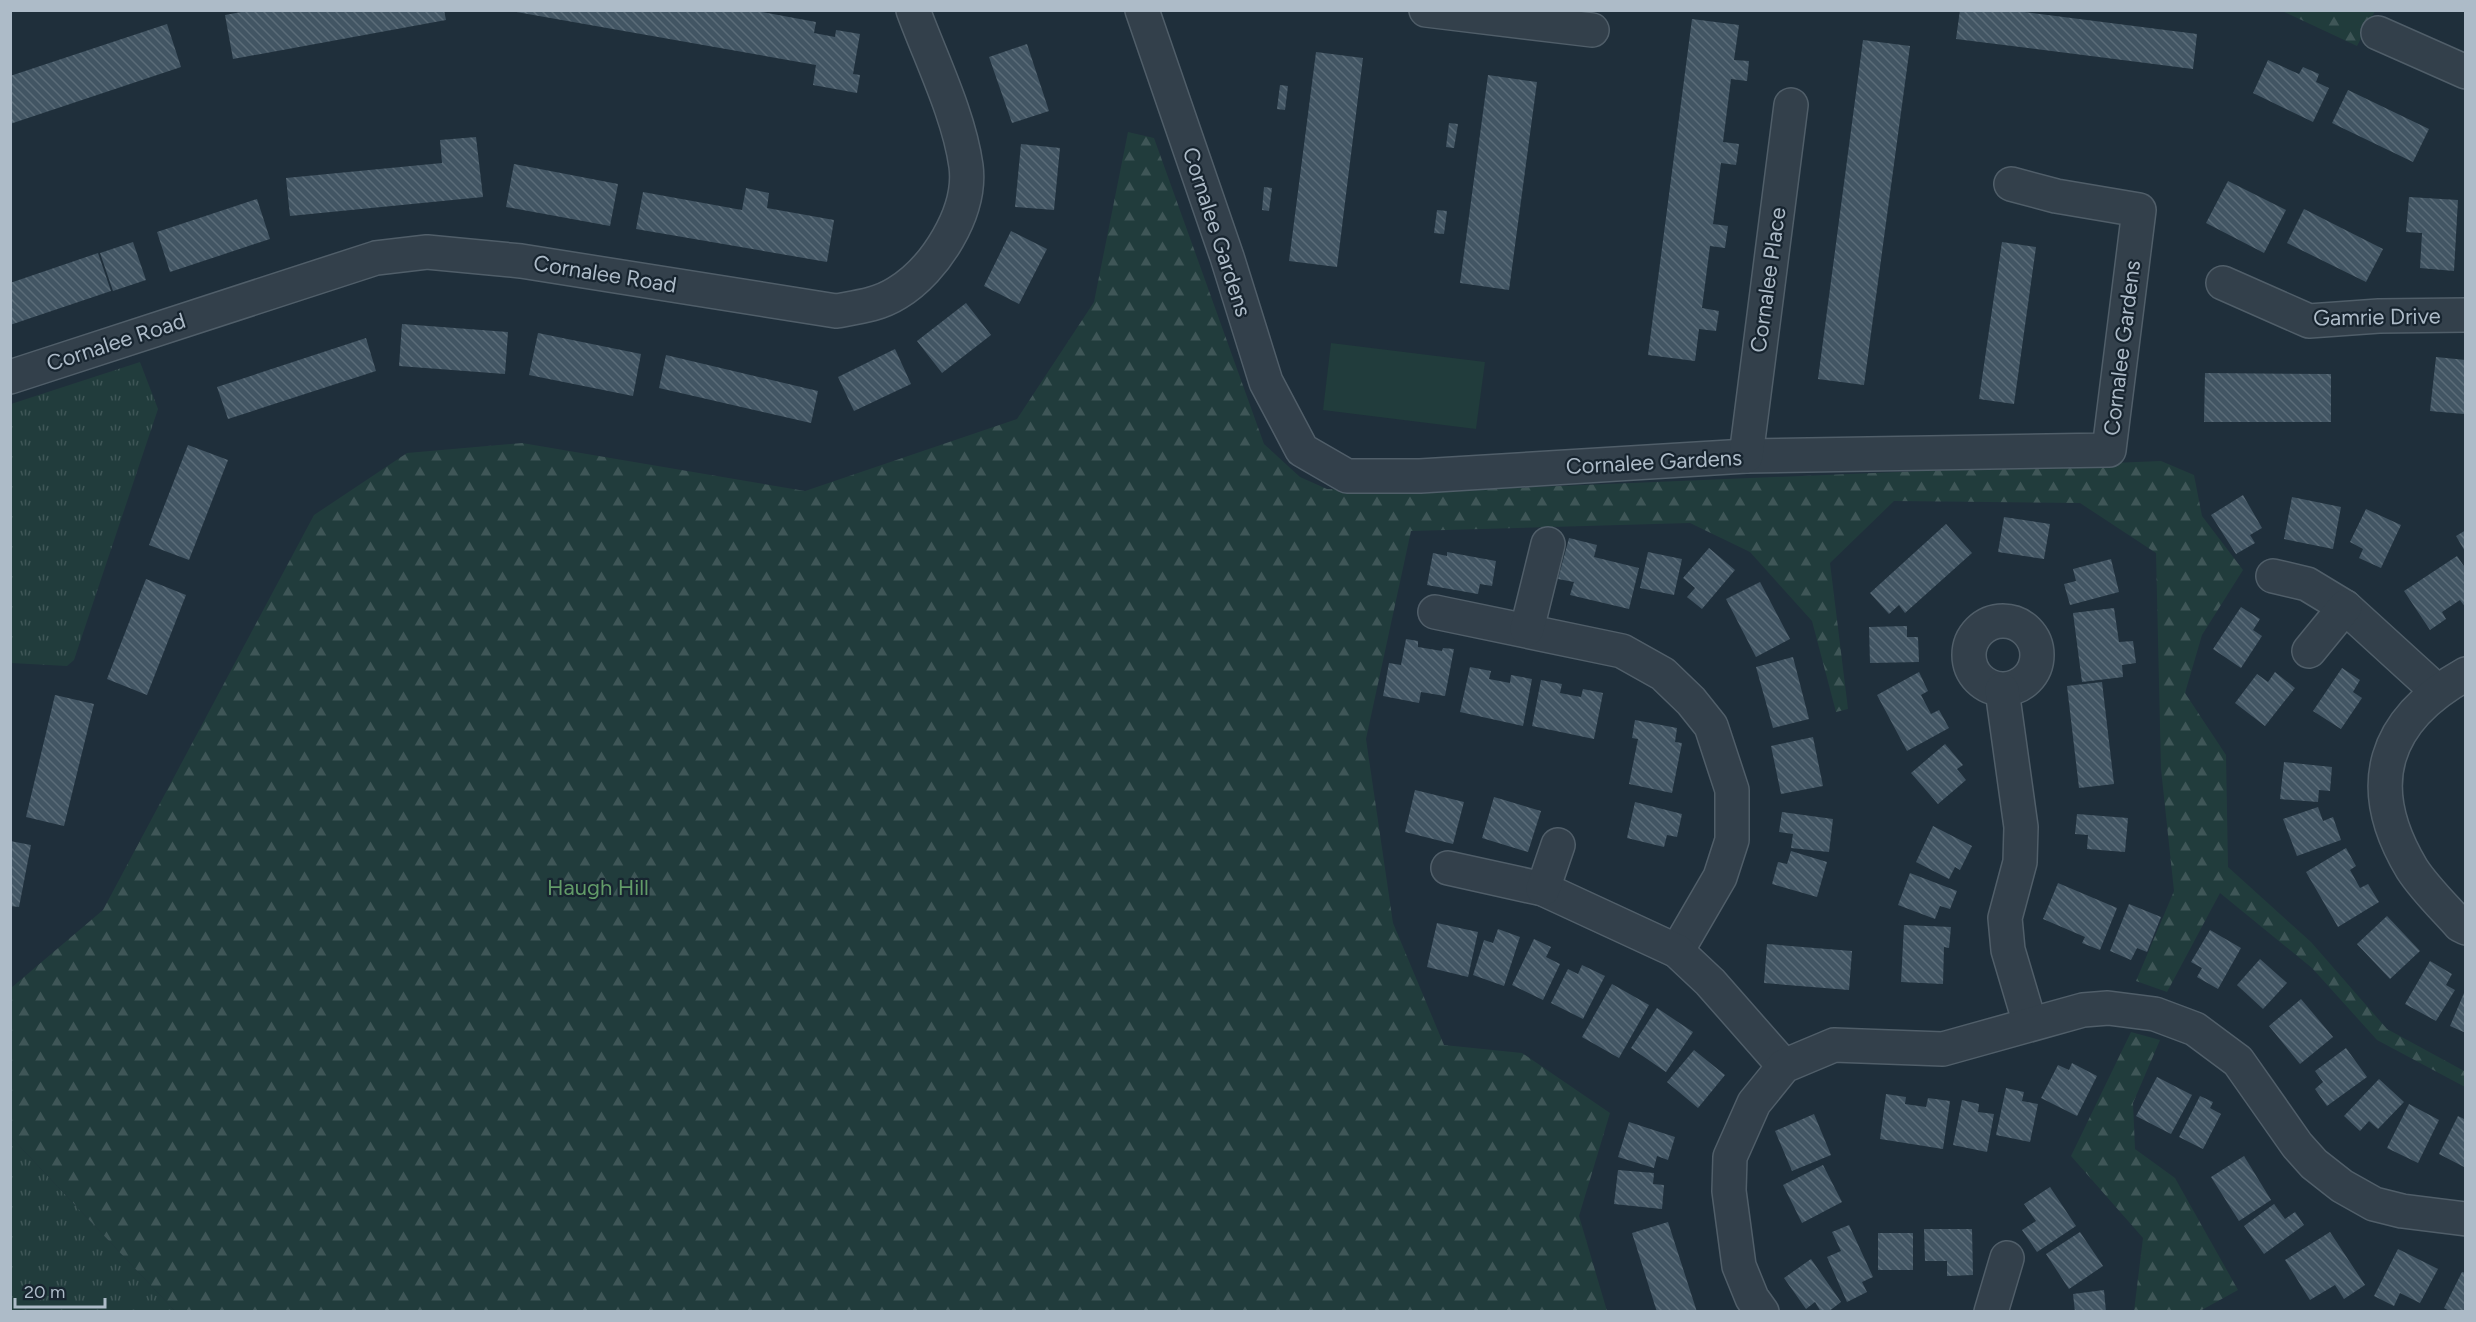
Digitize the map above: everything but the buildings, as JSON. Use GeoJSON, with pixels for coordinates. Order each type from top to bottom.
{"type":"FeatureCollection","features":[{"type":"Feature","properties":{"kind":"street","name":"Cornalee Road"},"geometry":{"type":"LineString","coordinates":[[10,377],[376,258],[427,252],[521,261],[836,311],[871,305],[897,294],[918,278],[942,248],[961,213],[966,169],[960,137],[912,10]]}},
{"type":"Feature","properties":{"kind":"street","name":"Cornalee Gardens"},"geometry":{"type":"LineString","coordinates":[[1142,10],[1227,257],[1266,382],[1302,450],[1347,476],[1420,476],[1746,456],[2109,450],[2139,210],[2056,196],[2011,184]]}},
{"type":"Feature","properties":{"kind":"street"},"geometry":{"type":"LineString","coordinates":[[1426,10],[1592,30]]}},
{"type":"Feature","properties":{"kind":"street"},"geometry":{"type":"LineString","coordinates":[[2378,33],[2466,72]]}},
{"type":"Feature","properties":{"kind":"street","name":"Cornalee Place"},"geometry":{"type":"LineString","coordinates":[[1746,456],[1791,105]]}},
{"type":"Feature","properties":{"kind":"street","name":"Gamrie Drive"},"geometry":{"type":"LineString","coordinates":[[2223,283],[2308,321],[2379,316],[2466,315]]}},
{"type":"Feature","properties":{"kind":"street"},"geometry":{"type":"LineString","coordinates":[[1527,629],[1548,544]]}},
{"type":"Feature","properties":{"kind":"street"},"geometry":{"type":"LineString","coordinates":[[2273,576],[2307,585],[2345,607],[2436,690]]}},
{"type":"Feature","properties":{"kind":"street"},"geometry":{"type":"LineString","coordinates":[[2309,651],[2345,607]]}},
{"type":"Feature","properties":{"kind":"street"},"geometry":{"type":"LineString","coordinates":[[1435,612],[1527,629],[1622,651],[1663,674],[1691,701],[1711,726],[1732,790],[1732,840],[1719,878],[1677,951]]}},
{"type":"Feature","properties":{"kind":"street"},"geometry":{"type":"LineString","coordinates":[[2466,674],[2436,690],[2419,706],[2399,733],[2389,759],[2385,787],[2389,824],[2413,870],[2460,925],[2466,928]]}},
{"type":"Feature","properties":{"kind":"street"},"geometry":{"type":"LineString","coordinates":[[2002,690],[2021,827],[2020,862],[2005,918],[2008,950],[2030,1024]]}},
{"type":"Feature","properties":{"kind":"street"},"geometry":{"type":"LineString","coordinates":[[1543,890],[1558,845]]}},
{"type":"Feature","properties":{"kind":"street"},"geometry":{"type":"LineString","coordinates":[[1448,868],[1543,890],[1677,951],[1710,982],[1784,1066]]}},
{"type":"Feature","properties":{"kind":"street"},"geometry":{"type":"LineString","coordinates":[[1762,1311],[1752,1298],[1739,1266],[1729,1191],[1730,1157],[1754,1103],[1784,1066],[1834,1045],[1943,1049],[2083,1010],[2108,1008],[2155,1014],[2195,1029],[2238,1061],[2297,1145],[2314,1164],[2342,1186],[2374,1204],[2402,1211],[2466,1219]]}},
{"type":"Feature","properties":{"kind":"street"},"geometry":{"type":"LineString","coordinates":[[1991,1311],[2007,1258]]}},
{"type":"Feature","properties":{"kind":"green space"},"geometry":{"type":"Polygon","coordinates":[[[2282,11],[2375,11],[2357,46],[2282,11]]]}},
{"type":"Feature","properties":{"kind":"green space","name":"Haugh Hill"},"geometry":{"type":"Polygon","coordinates":[[[1128,132],[1154,138],[1264,444],[1300,477],[1327,489],[1415,492],[2161,461],[2194,475],[2202,516],[2243,570],[2202,635],[2185,693],[2226,755],[2228,867],[2311,942],[2387,1029],[2466,1072],[2465,1087],[2377,1040],[2312,968],[2220,893],[2167,992],[2136,981],[2174,891],[2161,769],[2156,553],[2080,503],[1894,501],[1830,563],[1848,709],[1836,712],[1812,621],[1750,552],[1690,523],[1411,531],[1366,739],[1393,923],[1444,1045],[1522,1053],[1610,1113],[1579,1216],[1607,1311],[175,1311],[11,1137],[11,988],[103,910],[314,515],[407,453],[522,443],[805,491],[1017,419],[1094,302],[1128,132]]]}},
{"type":"Feature","properties":{"kind":"green space"},"geometry":{"type":"Polygon","coordinates":[[[1331,343],[1485,362],[1476,429],[1323,410],[1331,343]]]}},
{"type":"Feature","properties":{"kind":"green space"},"geometry":{"type":"Polygon","coordinates":[[[140,362],[158,409],[74,660],[67,666],[11,663],[11,404],[140,362]]]}},
{"type":"Feature","properties":{"kind":"green space"},"geometry":{"type":"Polygon","coordinates":[[[2131,1032],[2160,1040],[2133,1103],[2135,1149],[2175,1178],[2238,1290],[2200,1311],[2134,1311],[2143,1238],[2071,1156],[2131,1032]]]}},
{"type":"Feature","properties":{"kind":"green space"},"geometry":{"type":"Polygon","coordinates":[[[11,1137],[175,1311],[11,1311],[11,1137]]]}}]}
